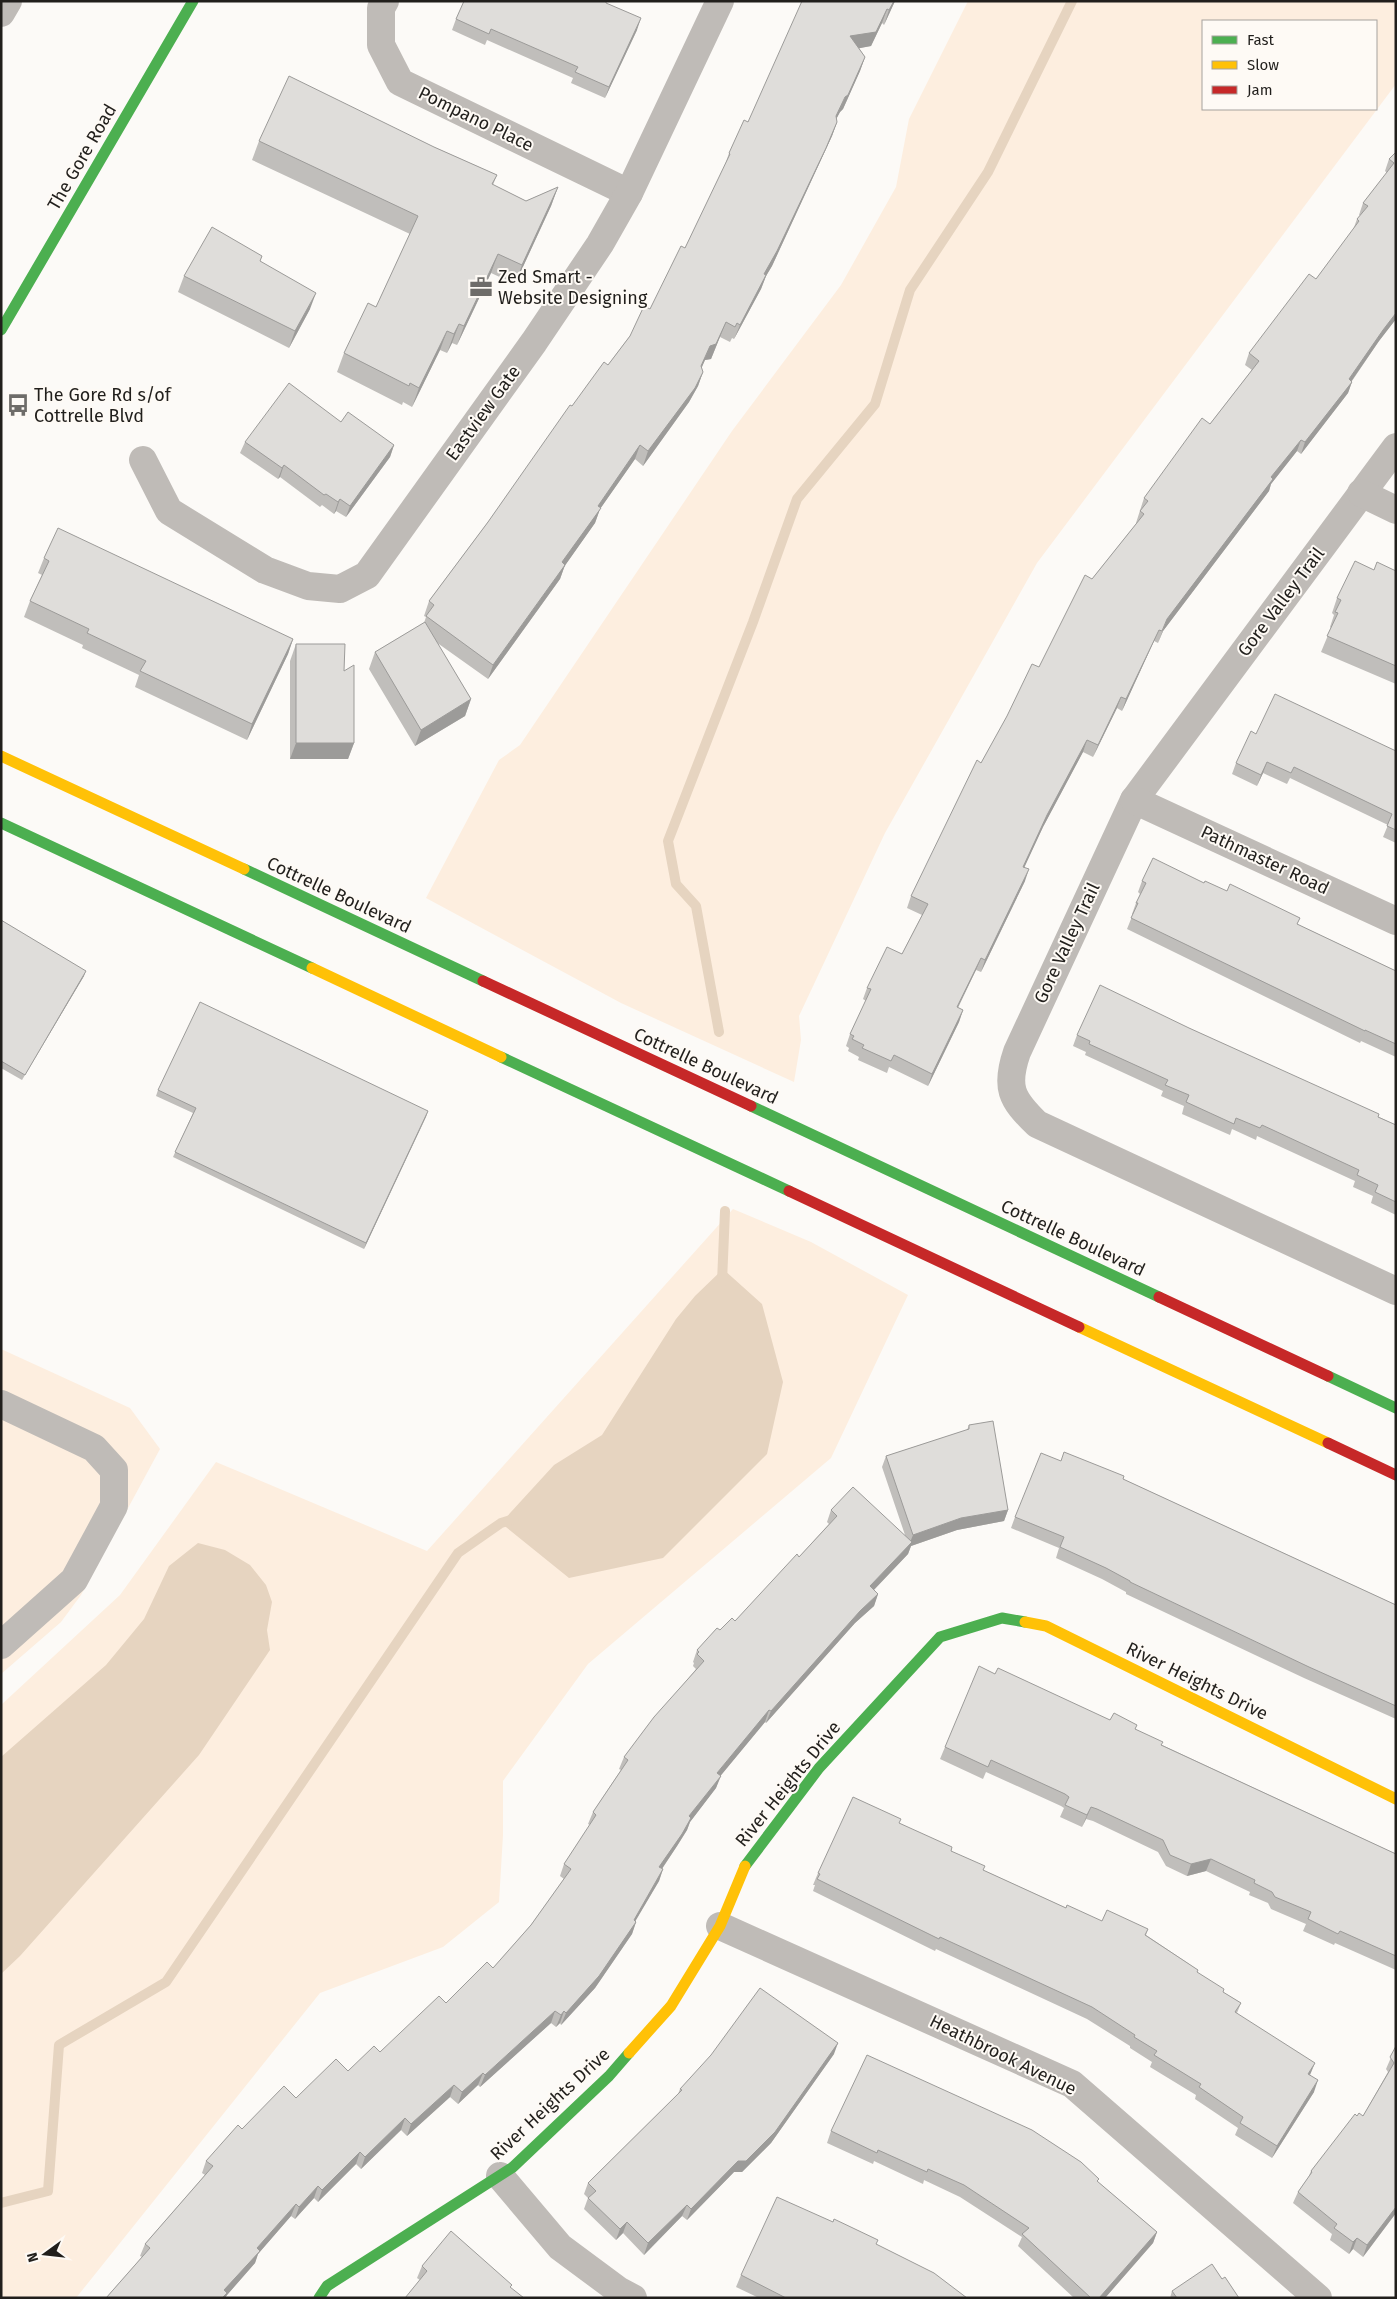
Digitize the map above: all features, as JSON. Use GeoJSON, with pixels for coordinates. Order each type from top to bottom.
{"type":"FeatureCollection","features":[{"type":"Feature","properties":{"kind":"main road","name":"The Gore Road"},"geometry":{"type":"LineString","coordinates":[[1,330],[193,1]]}},
{"type":"Feature","properties":{"kind":"main road","name":"Cottrelle Boulevard"},"geometry":{"type":"LineString","coordinates":[[1,756],[1396,1408]]}},
{"type":"Feature","properties":{"kind":"main road"},"geometry":{"type":"LineString","coordinates":[[1,824],[1396,1475]]}},
{"type":"Feature","properties":{"kind":"main road","name":"River Heights Drive"},"geometry":{"type":"LineString","coordinates":[[319,2298],[327,2286],[513,2167],[609,2076],[671,2006],[720,1926],[746,1863],[826,1761],[940,1637],[1002,1618],[1046,1626],[1396,1799]]}},
{"type":"Feature","properties":{"kind":"street"},"geometry":{"type":"LineString","coordinates":[[1,13],[8,1]]}},
{"type":"Feature","properties":{"kind":"street","name":"Pompano Place"},"geometry":{"type":"LineString","coordinates":[[385,1],[381,8],[381,45],[400,82],[629,194]]}},
{"type":"Feature","properties":{"kind":"street","name":"Eastview Gate"},"geometry":{"type":"LineString","coordinates":[[143,460],[169,511],[266,570],[308,586],[340,589],[367,575],[534,342],[600,244],[629,194],[720,1]]}},
{"type":"Feature","properties":{"kind":"street","name":"Gore Valley Trail"},"geometry":{"type":"LineString","coordinates":[[1396,447],[1134,800],[1017,1052],[1010,1071],[1012,1091],[1022,1110],[1037,1124],[1396,1291]]}},
{"type":"Feature","properties":{"kind":"street"},"geometry":{"type":"LineString","coordinates":[[1361,493],[1396,510]]}},
{"type":"Feature","properties":{"kind":"street","name":"Pathmaster Road"},"geometry":{"type":"LineString","coordinates":[[1134,800],[1396,921]]}},
{"type":"Feature","properties":{"kind":"street"},"geometry":{"type":"LineString","coordinates":[[1,1404],[94,1448],[114,1470],[114,1506],[74,1580],[1,1645]]}},
{"type":"Feature","properties":{"kind":"street","name":"Heathbrook Avenue"},"geometry":{"type":"LineString","coordinates":[[720,1926],[1072,2084],[1318,2298]]}},
{"type":"Feature","properties":{"kind":"street"},"geometry":{"type":"LineString","coordinates":[[500,2176],[560,2247],[618,2290],[633,2298]]}},
{"type":"Feature","properties":{"kind":"shaded area"},"geometry":{"type":"Polygon","coordinates":[[[968,1],[1396,1],[1396,84],[1377,109],[1377,20],[1202,20],[1202,110],[1377,110],[1037,563],[885,833],[799,1016],[801,1040],[794,1082],[621,1003],[426,898],[499,760],[520,745],[732,431],[841,285],[896,187],[909,119],[968,1]]]}},
{"type":"Feature","properties":{"kind":"shaded area"},"geometry":{"type":"Polygon","coordinates":[[[733,1209],[811,1242],[908,1295],[831,1458],[588,1664],[503,1781],[503,1835],[499,1902],[443,1947],[320,1993],[76,2298],[1,2298],[1,1705],[120,1595],[216,1462],[427,1551],[733,1209]]]}},
{"type":"Feature","properties":{"kind":"shaded area"},"geometry":{"type":"Polygon","coordinates":[[[723,1269],[762,1304],[783,1382],[767,1454],[663,1558],[569,1578],[501,1523],[554,1465],[602,1435],[676,1319],[695,1296],[723,1269]]]}},
{"type":"Feature","properties":{"kind":"shaded area"},"geometry":{"type":"Polygon","coordinates":[[[1,1349],[130,1408],[160,1449],[81,1595],[61,1622],[1,1674],[1,1349]]]}},
{"type":"Feature","properties":{"kind":"shaded area"},"geometry":{"type":"Polygon","coordinates":[[[198,1543],[225,1550],[250,1565],[266,1585],[272,1602],[267,1630],[270,1650],[199,1755],[20,1956],[1,1974],[1,1757],[106,1665],[144,1619],[169,1566],[198,1543]]]}},
{"type":"Feature","properties":{"kind":"building"},"geometry":{"type":"Polygon","coordinates":[[[464,1],[606,1],[606,3],[641,18],[609,87],[575,72],[578,67],[491,29],[489,34],[456,19],[464,1]]]}},
{"type":"Feature","properties":{"kind":"building"},"geometry":{"type":"Polygon","coordinates":[[[802,1],[894,1],[889,10],[887,9],[876,32],[850,36],[865,57],[848,95],[845,97],[836,116],[837,122],[826,148],[777,251],[764,274],[766,275],[740,325],[737,323],[735,327],[726,322],[716,344],[710,346],[701,366],[703,372],[695,388],[648,451],[640,445],[598,506],[601,508],[562,562],[565,565],[493,665],[426,616],[434,605],[429,601],[488,522],[570,405],[572,406],[604,362],[608,365],[630,336],[644,306],[650,309],[681,246],[685,248],[730,154],[744,120],[748,122],[802,1]]]}},
{"type":"Feature","properties":{"kind":"building"},"geometry":{"type":"Polygon","coordinates":[[[289,76],[434,147],[497,175],[492,184],[526,201],[558,187],[522,265],[498,254],[464,326],[459,324],[454,334],[447,331],[419,388],[410,383],[409,386],[344,353],[368,303],[376,307],[418,216],[259,141],[289,76]]]}},
{"type":"Feature","properties":{"kind":"building"},"geometry":{"type":"Polygon","coordinates":[[[1396,152],[1396,313],[1349,379],[1352,382],[1305,442],[1301,440],[1271,477],[1273,479],[1167,619],[1162,631],[1159,630],[1126,699],[1121,697],[1098,745],[1087,740],[1047,815],[1023,867],[1029,869],[985,960],[981,958],[957,1007],[963,1010],[932,1074],[894,1055],[891,1061],[862,1048],[864,1045],[852,1039],[854,1036],[850,1034],[871,989],[867,988],[887,947],[902,954],[928,904],[911,896],[977,760],[981,763],[1007,716],[1032,664],[1039,667],[1085,575],[1092,579],[1144,514],[1140,511],[1148,501],[1144,498],[1202,418],[1210,424],[1259,361],[1249,353],[1309,274],[1316,279],[1359,221],[1357,219],[1368,206],[1363,203],[1394,163],[1389,159],[1396,152]]]}},
{"type":"Feature","properties":{"kind":"building"},"geometry":{"type":"Polygon","coordinates":[[[212,227],[262,256],[260,261],[316,293],[295,331],[184,276],[212,227]]]}},
{"type":"Feature","properties":{"kind":"building"},"geometry":{"type":"Polygon","coordinates":[[[289,383],[341,422],[348,412],[394,445],[350,506],[340,499],[338,502],[326,494],[324,495],[284,465],[282,468],[245,442],[289,383]]]}},
{"type":"Feature","properties":{"kind":"building"},"geometry":{"type":"Polygon","coordinates":[[[58,528],[293,639],[252,724],[140,671],[146,661],[87,633],[89,629],[30,601],[49,561],[44,558],[58,528]]]}},
{"type":"Feature","properties":{"kind":"building"},"geometry":{"type":"Polygon","coordinates":[[[1355,561],[1374,570],[1377,562],[1396,571],[1396,666],[1327,636],[1338,613],[1335,612],[1341,600],[1337,598],[1355,561]]]}},
{"type":"Feature","properties":{"kind":"building"},"geometry":{"type":"Polygon","coordinates":[[[425,622],[471,699],[421,730],[375,652],[425,622]]]}},
{"type":"Feature","properties":{"kind":"building"},"geometry":{"type":"Polygon","coordinates":[[[296,644],[345,644],[344,671],[354,665],[354,743],[296,743],[296,644]]]}},
{"type":"Feature","properties":{"kind":"building"},"geometry":{"type":"Polygon","coordinates":[[[1275,694],[1396,751],[1396,830],[1387,826],[1392,814],[1294,767],[1291,773],[1267,762],[1261,775],[1236,763],[1251,731],[1256,734],[1275,694]]]}},
{"type":"Feature","properties":{"kind":"building"},"geometry":{"type":"Polygon","coordinates":[[[1153,858],[1204,883],[1205,881],[1227,891],[1230,884],[1300,918],[1297,924],[1396,971],[1396,1044],[1365,1031],[1131,918],[1146,883],[1142,881],[1153,858]]]}},
{"type":"Feature","properties":{"kind":"building"},"geometry":{"type":"Polygon","coordinates":[[[1,920],[86,971],[25,1075],[1,1061],[1,920]]]}},
{"type":"Feature","properties":{"kind":"building"},"geometry":{"type":"Polygon","coordinates":[[[1100,985],[1189,1028],[1379,1114],[1378,1117],[1396,1125],[1396,1202],[1375,1192],[1378,1185],[1357,1175],[1359,1170],[1262,1125],[1260,1128],[1236,1118],[1234,1124],[1186,1102],[1189,1095],[1165,1085],[1168,1080],[1089,1044],[1090,1041],[1077,1035],[1100,985]]]}},
{"type":"Feature","properties":{"kind":"building"},"geometry":{"type":"Polygon","coordinates":[[[200,1002],[428,1111],[366,1243],[175,1152],[196,1108],[158,1090],[200,1002]]]}},
{"type":"Feature","properties":{"kind":"building"},"geometry":{"type":"Polygon","coordinates":[[[993,1421],[1008,1510],[961,1518],[913,1535],[886,1456],[969,1429],[969,1425],[993,1421]]]}},
{"type":"Feature","properties":{"kind":"building"},"geometry":{"type":"Polygon","coordinates":[[[1064,1452],[1124,1476],[1123,1479],[1396,1605],[1396,1706],[1130,1582],[1106,1568],[1060,1547],[1064,1537],[1015,1517],[1041,1453],[1061,1461],[1064,1452]]]}},
{"type":"Feature","properties":{"kind":"building"},"geometry":{"type":"Polygon","coordinates":[[[853,1487],[912,1542],[870,1586],[878,1594],[860,1611],[771,1711],[769,1710],[717,1773],[721,1776],[689,1816],[691,1818],[682,1834],[659,1867],[663,1869],[634,1920],[636,1922],[599,1976],[566,2013],[564,2011],[561,2015],[555,2011],[485,2075],[483,2073],[462,2092],[454,2085],[411,2124],[405,2118],[365,2157],[360,2152],[322,2190],[318,2186],[299,2207],[296,2204],[257,2248],[260,2251],[224,2290],[227,2293],[222,2298],[106,2298],[150,2248],[145,2244],[213,2166],[206,2161],[238,2125],[242,2129],[284,2086],[296,2098],[336,2059],[348,2071],[374,2046],[380,2052],[439,1996],[446,2003],[487,1962],[493,1968],[531,1925],[571,1869],[564,1864],[596,1815],[593,1812],[628,1760],[624,1757],[654,1717],[704,1661],[697,1654],[699,1652],[697,1650],[717,1628],[720,1630],[732,1618],[735,1621],[797,1554],[799,1557],[837,1516],[831,1510],[853,1487]]]}},
{"type":"Feature","properties":{"kind":"building"},"geometry":{"type":"Polygon","coordinates":[[[979,1666],[995,1674],[998,1668],[1110,1720],[1114,1713],[1137,1725],[1135,1729],[1163,1742],[1161,1745],[1396,1854],[1396,1956],[1340,1931],[1338,1934],[1308,1919],[1311,1912],[1275,1897],[1272,1892],[1254,1883],[1255,1880],[1211,1859],[1191,1864],[1170,1855],[1163,1840],[1091,1807],[1087,1815],[1065,1805],[1069,1797],[1065,1794],[991,1760],[988,1767],[945,1747],[979,1666]]]}},
{"type":"Feature","properties":{"kind":"building"},"geometry":{"type":"Polygon","coordinates":[[[853,1797],[901,1819],[899,1823],[952,1847],[951,1851],[985,1866],[983,1870],[1066,1908],[1067,1905],[1102,1921],[1107,1910],[1148,1929],[1145,1935],[1198,1970],[1197,1972],[1224,1989],[1223,1992],[1241,2003],[1235,2012],[1315,2063],[1308,2074],[1318,2080],[1277,2146],[1240,2123],[1243,2117],[1199,2087],[1201,2084],[1154,2055],[1157,2051],[1092,2007],[940,1937],[939,1939],[817,1879],[853,1797]]]}},
{"type":"Feature","properties":{"kind":"building"},"geometry":{"type":"Polygon","coordinates":[[[760,1988],[838,2043],[775,2132],[746,2161],[738,2161],[691,2209],[687,2205],[648,2243],[627,2222],[620,2229],[588,2198],[596,2191],[588,2183],[682,2090],[680,2089],[711,2055],[760,1988]]]}},
{"type":"Feature","properties":{"kind":"building"},"geometry":{"type":"Polygon","coordinates":[[[1396,2046],[1396,2207],[1367,2245],[1357,2238],[1353,2242],[1334,2228],[1337,2224],[1298,2192],[1311,2171],[1355,2114],[1357,2116],[1359,2113],[1363,2116],[1394,2063],[1390,2057],[1396,2046]]]}},
{"type":"Feature","properties":{"kind":"building"},"geometry":{"type":"Polygon","coordinates":[[[867,2055],[1032,2130],[1081,2162],[1099,2179],[1097,2181],[1157,2232],[1099,2298],[1091,2298],[1022,2234],[1029,2228],[964,2185],[928,2169],[927,2172],[878,2150],[877,2153],[831,2131],[867,2055]]]}},
{"type":"Feature","properties":{"kind":"building"},"geometry":{"type":"Polygon","coordinates":[[[777,2197],[833,2222],[834,2219],[878,2240],[876,2244],[934,2273],[967,2298],[786,2298],[741,2275],[777,2197]]]}},
{"type":"Feature","properties":{"kind":"building"},"geometry":{"type":"Polygon","coordinates":[[[451,2231],[524,2298],[405,2298],[427,2271],[422,2266],[451,2231]]]}},
{"type":"Feature","properties":{"kind":"building"},"geometry":{"type":"Polygon","coordinates":[[[1212,2264],[1222,2279],[1225,2277],[1239,2298],[1177,2298],[1172,2291],[1212,2264]]]}},
{"type":"Feature","properties":{"kind":"waterway"},"geometry":{"type":"LineString","coordinates":[[719,1032],[696,906],[676,884],[668,841],[753,622],[797,499],[875,404],[910,290],[988,172],[1072,1]]}},
{"type":"Feature","properties":{"kind":"waterway"},"geometry":{"type":"LineString","coordinates":[[722,1282],[725,1211]]}},
{"type":"Feature","properties":{"kind":"waterway"},"geometry":{"type":"LineString","coordinates":[[1,2203],[48,2191],[59,2045],[166,1982],[458,1553],[501,1523],[514,1519]]}},
{"type":"Feature","properties":{"kind":"traffic: fast"},"geometry":{"type":"LineString","coordinates":[[1,330],[193,1]]}},
{"type":"Feature","properties":{"kind":"traffic: fast"},"geometry":{"type":"LineString","coordinates":[[1,823],[312,968]]}},
{"type":"Feature","properties":{"kind":"traffic: fast"},"geometry":{"type":"LineString","coordinates":[[244,869],[483,981]]}},
{"type":"Feature","properties":{"kind":"traffic: fast"},"geometry":{"type":"LineString","coordinates":[[501,1057],[789,1191]]}},
{"type":"Feature","properties":{"kind":"traffic: fast"},"geometry":{"type":"LineString","coordinates":[[751,1106],[1159,1297]]}},
{"type":"Feature","properties":{"kind":"traffic: fast"},"geometry":{"type":"LineString","coordinates":[[1328,1376],[1396,1408]]}},
{"type":"Feature","properties":{"kind":"traffic: fast"},"geometry":{"type":"LineString","coordinates":[[745,1866],[819,1768],[940,1637],[1002,1618],[1025,1622]]}},
{"type":"Feature","properties":{"kind":"traffic: fast"},"geometry":{"type":"LineString","coordinates":[[319,2298],[327,2286],[513,2167],[609,2076],[629,2053]]}},
{"type":"Feature","properties":{"kind":"traffic: slow"},"geometry":{"type":"LineString","coordinates":[[1,756],[244,869]]}},
{"type":"Feature","properties":{"kind":"traffic: slow"},"geometry":{"type":"LineString","coordinates":[[312,968],[501,1057]]}},
{"type":"Feature","properties":{"kind":"traffic: slow"},"geometry":{"type":"LineString","coordinates":[[1079,1327],[1328,1443]]}},
{"type":"Feature","properties":{"kind":"traffic: slow"},"geometry":{"type":"LineString","coordinates":[[1025,1622],[1046,1626],[1396,1799]]}},
{"type":"Feature","properties":{"kind":"traffic: slow"},"geometry":{"type":"LineString","coordinates":[[629,2053],[671,2006],[720,1926],[745,1866]]}},
{"type":"Feature","properties":{"kind":"traffic: jam"},"geometry":{"type":"LineString","coordinates":[[483,981],[751,1106]]}},
{"type":"Feature","properties":{"kind":"traffic: jam"},"geometry":{"type":"LineString","coordinates":[[789,1191],[1079,1327]]}},
{"type":"Feature","properties":{"kind":"traffic: jam"},"geometry":{"type":"LineString","coordinates":[[1159,1297],[1328,1376]]}},
{"type":"Feature","properties":{"kind":"traffic: jam"},"geometry":{"type":"LineString","coordinates":[[1328,1443],[1396,1475]]}},
{"type":"Feature","properties":{"kind":"place","name":"Zed Smart - Website Designing"},"geometry":{"type":"Point","coordinates":[481,287]}},
{"type":"Feature","properties":{"kind":"place","name":"The Gore Rd s/of Cottrelle Blvd"},"geometry":{"type":"Point","coordinates":[18,405]}}]}
